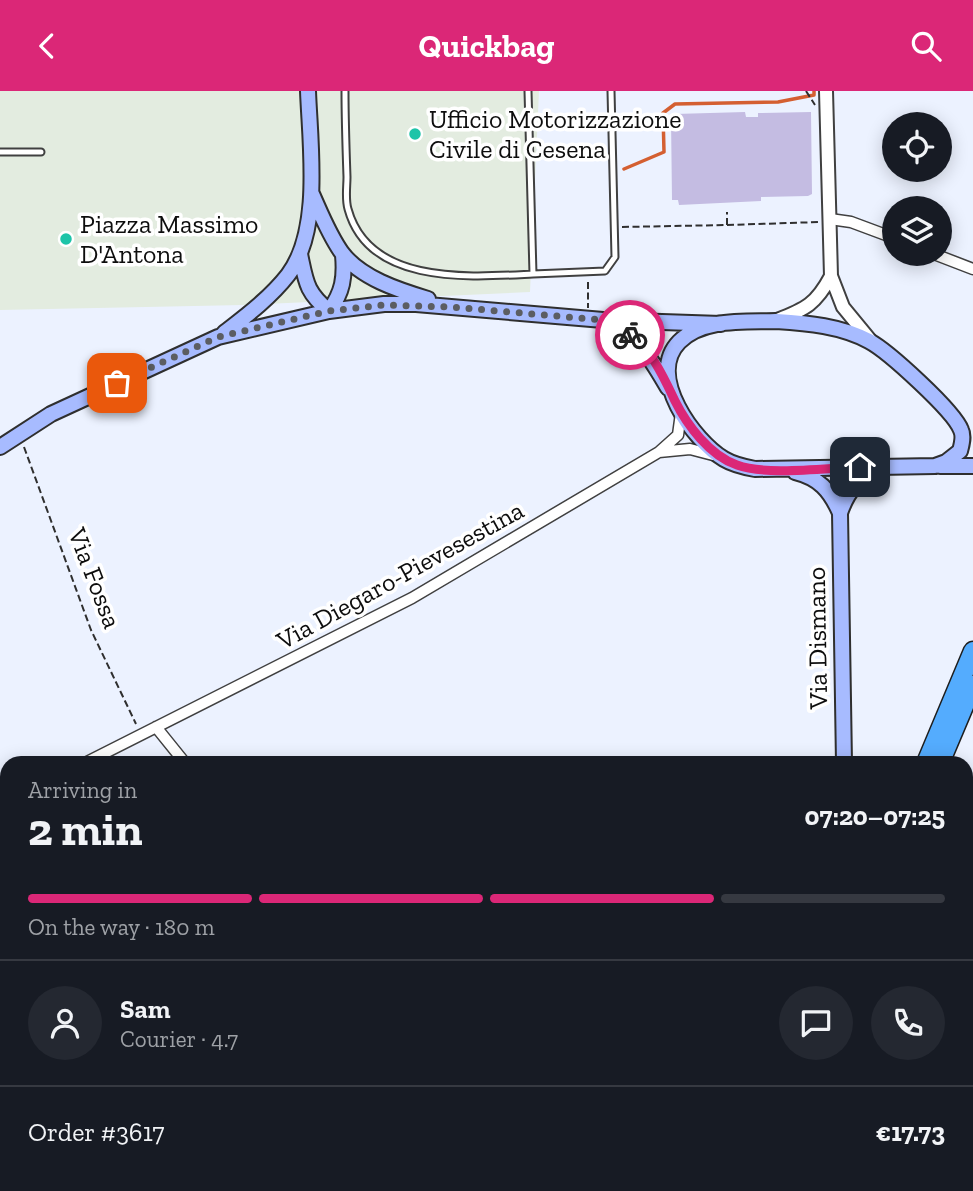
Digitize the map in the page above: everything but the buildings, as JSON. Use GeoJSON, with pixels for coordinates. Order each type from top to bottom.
{"type":"FeatureCollection","features":[{"type":"Feature","properties":{"kind":"highway"},"geometry":{"type":"LineString","coordinates":[[929,756],[973,651]]}},
{"type":"Feature","properties":{"kind":"highway"},"geometry":{"type":"LineString","coordinates":[[943,756],[973,685]]}},
{"type":"Feature","properties":{"kind":"main road"},"geometry":{"type":"LineString","coordinates":[[218,337],[270,295],[289,274],[300,254],[311,193],[308,91]]}},
{"type":"Feature","properties":{"kind":"main road"},"geometry":{"type":"LineString","coordinates":[[311,193],[343,255],[345,273],[342,291],[329,311]]}},
{"type":"Feature","properties":{"kind":"main road"},"geometry":{"type":"LineString","coordinates":[[300,254],[307,287],[314,299],[329,311]]}},
{"type":"Feature","properties":{"kind":"main road"},"geometry":{"type":"LineString","coordinates":[[343,255],[383,282],[451,307]]}},
{"type":"Feature","properties":{"kind":"main road"},"geometry":{"type":"LineString","coordinates":[[0,447],[51,414],[218,337],[329,311],[384,305],[451,307],[660,324],[721,324],[776,320],[832,328],[871,342],[973,427]]}},
{"type":"Feature","properties":{"kind":"main road"},"geometry":{"type":"LineString","coordinates":[[603,320],[634,338],[649,354],[681,413],[702,439],[720,457],[743,467],[783,469],[973,466]]}},
{"type":"Feature","properties":{"kind":"main road"},"geometry":{"type":"LineString","coordinates":[[670,391],[671,359],[678,342],[695,331],[721,324]]}},
{"type":"Feature","properties":{"kind":"main road"},"geometry":{"type":"LineString","coordinates":[[935,465],[954,457],[962,445],[961,429],[945,405]]}},
{"type":"Feature","properties":{"kind":"main road","name":"Via Dismano"},"geometry":{"type":"LineString","coordinates":[[844,756],[840,513],[845,498],[860,480],[905,466]]}},
{"type":"Feature","properties":{"kind":"main road"},"geometry":{"type":"LineString","coordinates":[[783,469],[820,482],[834,499],[840,513]]}},
{"type":"Feature","properties":{"kind":"street"},"geometry":{"type":"LineString","coordinates":[[826,91],[825,203],[830,219],[831,276],[843,307],[871,342]]}},
{"type":"Feature","properties":{"kind":"street"},"geometry":{"type":"LineString","coordinates":[[830,219],[851,222],[882,234]]}},
{"type":"Feature","properties":{"kind":"street"},"geometry":{"type":"LineString","coordinates":[[952,261],[973,269]]}},
{"type":"Feature","properties":{"kind":"street"},"geometry":{"type":"LineString","coordinates":[[776,320],[811,305],[831,276]]}},
{"type":"Feature","properties":{"kind":"street","name":"Via Diegaro-Pievesestina"},"geometry":{"type":"LineString","coordinates":[[142,734],[412,598],[659,452],[678,435],[681,413]]}},
{"type":"Feature","properties":{"kind":"street","name":"Via Diegaro-Pievesestina"},"geometry":{"type":"LineString","coordinates":[[659,452],[690,449],[720,457]]}},
{"type":"Feature","properties":{"kind":"street"},"geometry":{"type":"LineString","coordinates":[[156,727],[179,756]]}},
{"type":"Feature","properties":{"kind":"street"},"geometry":{"type":"LineString","coordinates":[[99,756],[142,734]]}},
{"type":"Feature","properties":{"kind":"lane"},"geometry":{"type":"LineString","coordinates":[[345,91],[347,207],[358,231],[382,256],[424,273],[485,275],[605,271],[615,257],[611,91]]}},
{"type":"Feature","properties":{"kind":"lane"},"geometry":{"type":"LineString","coordinates":[[527,91],[533,274]]}},
{"type":"Feature","properties":{"kind":"lane"},"geometry":{"type":"LineString","coordinates":[[0,152],[41,152]]}},
{"type":"Feature","properties":{"kind":"path"},"geometry":{"type":"LineString","coordinates":[[614,227],[822,222],[825,203]]}},
{"type":"Feature","properties":{"kind":"path"},"geometry":{"type":"LineString","coordinates":[[727,212],[727,225]]}},
{"type":"Feature","properties":{"kind":"path","name":"Via Fossa"},"geometry":{"type":"LineString","coordinates":[[19,434],[91,630],[142,734]]}},
{"type":"Feature","properties":{"kind":"shaded area"},"geometry":{"type":"Polygon","coordinates":[[[0,91],[539,91],[530,292],[243,305],[0,310],[0,91]]]}},
{"type":"Feature","properties":{"kind":"shaded area"},"geometry":{"type":"Polygon","coordinates":[[[745,112],[746,117],[758,117],[758,113],[811,112],[812,194],[761,197],[761,201],[679,205],[678,200],[672,200],[671,118],[675,118],[675,114],[745,112]]]}},
{"type":"Feature","properties":{"kind":"waterway"},"geometry":{"type":"LineString","coordinates":[[624,169],[664,152],[663,113],[675,104],[778,102],[814,95],[814,91]]}},
{"type":"Feature","properties":{"kind":"way so far"},"geometry":{"type":"LineString","coordinates":[[117,383],[218,337],[329,311],[384,305],[451,307],[603,320],[630,335]]}},
{"type":"Feature","properties":{"kind":"place","name":"Ufficio Motorizzazione Civile di Cesena"},"geometry":{"type":"Point","coordinates":[415,134]}},
{"type":"Feature","properties":{"kind":"place","name":"Piazza Massimo D'Antona"},"geometry":{"type":"Point","coordinates":[66,239]}},
{"type":"Feature","properties":{"kind":"route"},"geometry":{"type":"LineString","coordinates":[[630,335],[649,354],[681,413],[702,439],[726,461],[755,469],[860,467]]}}]}
